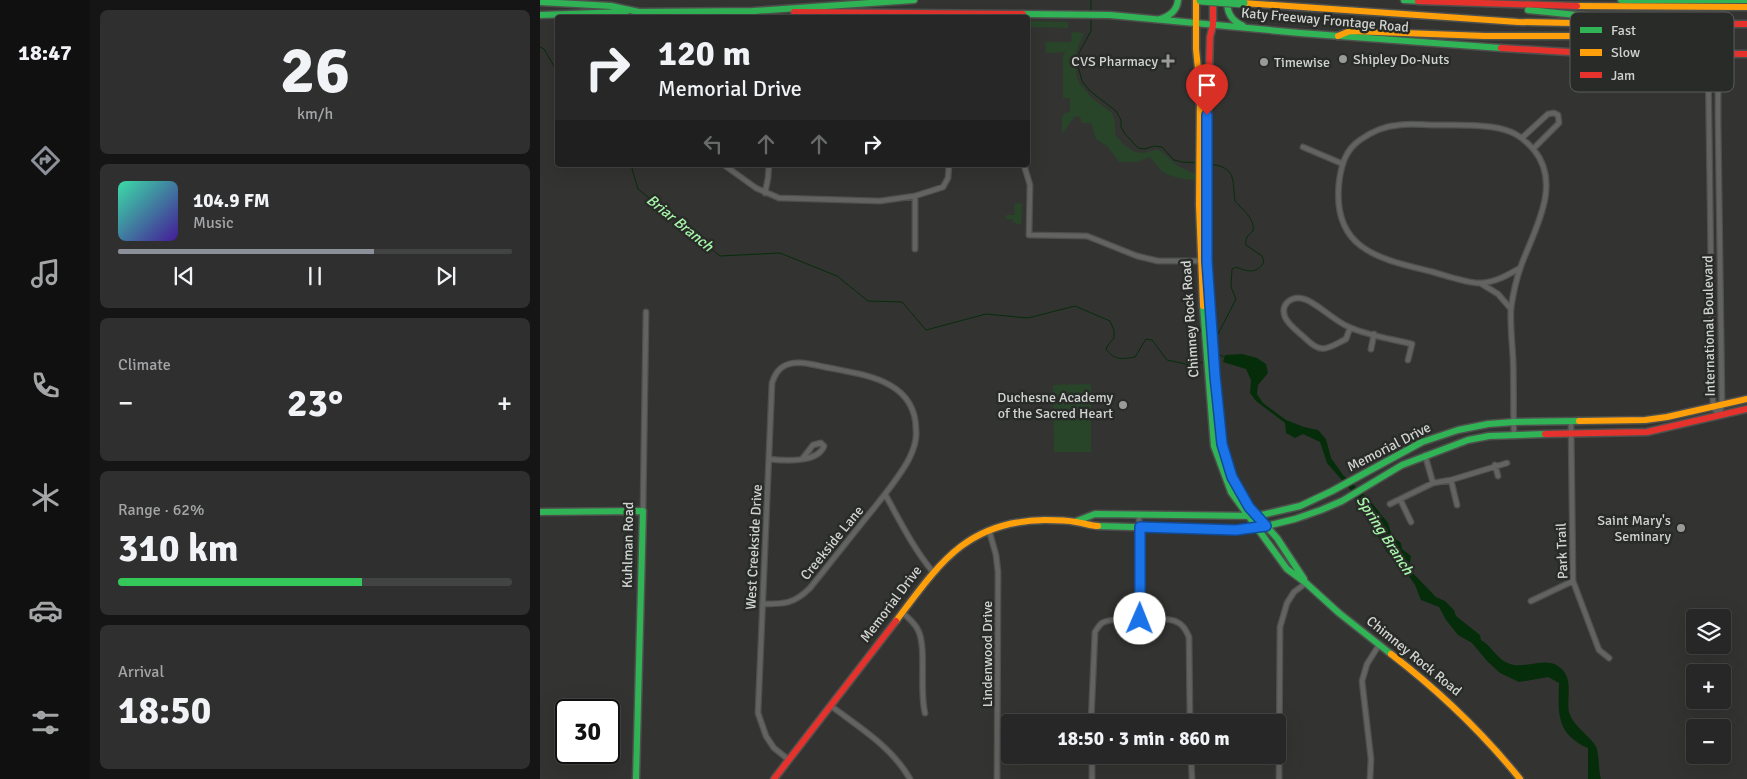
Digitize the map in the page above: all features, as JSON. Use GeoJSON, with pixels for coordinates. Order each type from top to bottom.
{"type":"FeatureCollection","features":[{"type":"Feature","properties":{"kind":"main road"},"geometry":{"type":"LineString","coordinates":[[753,11],[914,0]]}},
{"type":"Feature","properties":{"kind":"main road"},"geometry":{"type":"LineString","coordinates":[[1156,20],[1168,16],[1175,11],[1178,0]]}},
{"type":"Feature","properties":{"kind":"main road","name":"Chimney Rock Road"},"geometry":{"type":"LineString","coordinates":[[1196,0],[1196,49],[1203,101]]}},
{"type":"Feature","properties":{"kind":"main road"},"geometry":{"type":"LineString","coordinates":[[1201,0],[1518,22],[1570,23]]}},
{"type":"Feature","properties":{"kind":"main road","name":"Chimney Rock Road"},"geometry":{"type":"LineString","coordinates":[[1213,0],[1213,25],[1203,101],[1203,261],[1215,421],[1214,446],[1221,468],[1231,492],[1298,568],[1306,583],[1339,613],[1429,682],[1495,748],[1520,779]]}},
{"type":"Feature","properties":{"kind":"main road"},"geometry":{"type":"LineString","coordinates":[[1227,0],[1226,9],[1229,16],[1235,22],[1246,27]]}},
{"type":"Feature","properties":{"kind":"main road"},"geometry":{"type":"LineString","coordinates":[[1404,0],[1570,13]]}},
{"type":"Feature","properties":{"kind":"main road"},"geometry":{"type":"LineString","coordinates":[[1620,0],[1747,0]]}},
{"type":"Feature","properties":{"kind":"main road"},"geometry":{"type":"LineString","coordinates":[[1418,1],[1628,7],[1747,7]]}},
{"type":"Feature","properties":{"kind":"main road"},"geometry":{"type":"LineString","coordinates":[[540,2],[611,6],[639,12]]}},
{"type":"Feature","properties":{"kind":"main road","name":"Katy Freeway Frontage Road"},"geometry":{"type":"LineString","coordinates":[[540,14],[639,12],[661,14],[753,11],[875,15]]}},
{"type":"Feature","properties":{"kind":"main road","name":"Katy Freeway Frontage Road"},"geometry":{"type":"LineString","coordinates":[[1030,15],[1110,15],[1338,36],[1570,52]]}},
{"type":"Feature","properties":{"kind":"main road"},"geometry":{"type":"LineString","coordinates":[[1734,24],[1747,24]]}},
{"type":"Feature","properties":{"kind":"main road"},"geometry":{"type":"LineString","coordinates":[[1338,36],[1350,31],[1485,36],[1570,36]]}},
{"type":"Feature","properties":{"kind":"main road","name":"Katy Freeway Frontage Road"},"geometry":{"type":"LineString","coordinates":[[1734,54],[1747,54]]}},
{"type":"Feature","properties":{"kind":"main road","name":"Memorial Drive"},"geometry":{"type":"LineString","coordinates":[[1077,521],[1095,514],[1253,516],[1300,506],[1332,491],[1422,442],[1458,430],[1488,424],[1514,422],[1645,420],[1747,399]]}},
{"type":"Feature","properties":{"kind":"main road","name":"Memorial Drive"},"geometry":{"type":"LineString","coordinates":[[774,779],[933,572],[958,548],[989,530],[1014,523],[1036,521],[1077,521],[1092,526],[1236,530],[1262,527],[1295,519],[1342,501],[1402,465],[1468,440],[1489,436],[1647,432],[1747,409]]}},
{"type":"Feature","properties":{"kind":"main road"},"geometry":{"type":"LineString","coordinates":[[1645,420],[1647,432]]}},
{"type":"Feature","properties":{"kind":"main road"},"geometry":{"type":"LineString","coordinates":[[540,512],[643,511]]}},
{"type":"Feature","properties":{"kind":"main road","name":"Kuhlman Road"},"geometry":{"type":"LineString","coordinates":[[636,779],[643,511]]}},
{"type":"Feature","properties":{"kind":"street","name":"International Boulevard"},"geometry":{"type":"LineString","coordinates":[[1709,92],[1713,367],[1719,415]]}},
{"type":"Feature","properties":{"kind":"street","name":"International Boulevard"},"geometry":{"type":"LineString","coordinates":[[1718,92],[1721,367],[1719,415]]}},
{"type":"Feature","properties":{"kind":"street"},"geometry":{"type":"LineString","coordinates":[[1523,137],[1548,114],[1554,112],[1558,115],[1559,123],[1533,150]]}},
{"type":"Feature","properties":{"kind":"street"},"geometry":{"type":"LineString","coordinates":[[1710,120],[1718,119]]}},
{"type":"Feature","properties":{"kind":"street"},"geometry":{"type":"LineString","coordinates":[[1511,309],[1498,294],[1480,284],[1385,258],[1368,252],[1356,242],[1348,232],[1342,219],[1339,188],[1342,164],[1351,147],[1380,130],[1400,124],[1502,128],[1523,137],[1533,150],[1542,167],[1546,183],[1545,200],[1540,218],[1520,268],[1511,309],[1514,435]]}},
{"type":"Feature","properties":{"kind":"street"},"geometry":{"type":"LineString","coordinates":[[1304,147],[1342,164]]}},
{"type":"Feature","properties":{"kind":"street"},"geometry":{"type":"LineString","coordinates":[[727,167],[764,193],[779,198],[880,201],[914,196],[943,187],[948,178],[949,167]]}},
{"type":"Feature","properties":{"kind":"street"},"geometry":{"type":"LineString","coordinates":[[764,193],[769,167]]}},
{"type":"Feature","properties":{"kind":"street"},"geometry":{"type":"LineString","coordinates":[[1025,167],[1030,185],[1029,235],[1087,236],[1137,256],[1158,261],[1203,261]]}},
{"type":"Feature","properties":{"kind":"street"},"geometry":{"type":"LineString","coordinates":[[1710,176],[1718,176]]}},
{"type":"Feature","properties":{"kind":"street"},"geometry":{"type":"LineString","coordinates":[[914,196],[915,249]]}},
{"type":"Feature","properties":{"kind":"street"},"geometry":{"type":"LineString","coordinates":[[1711,229],[1719,229]]}},
{"type":"Feature","properties":{"kind":"street"},"geometry":{"type":"LineString","coordinates":[[1480,284],[1502,278],[1520,268]]}},
{"type":"Feature","properties":{"kind":"street"},"geometry":{"type":"LineString","coordinates":[[1712,276],[1720,276]]}},
{"type":"Feature","properties":{"kind":"street"},"geometry":{"type":"LineString","coordinates":[[1350,328],[1346,339],[1322,349],[1315,348],[1285,318],[1284,309],[1288,301],[1295,298],[1305,299],[1350,328],[1412,344],[1408,360]]}},
{"type":"Feature","properties":{"kind":"street","name":"Kuhlman Road"},"geometry":{"type":"LineString","coordinates":[[643,511],[646,312]]}},
{"type":"Feature","properties":{"kind":"street"},"geometry":{"type":"LineString","coordinates":[[1712,327],[1720,327]]}},
{"type":"Feature","properties":{"kind":"street"},"geometry":{"type":"LineString","coordinates":[[1371,349],[1374,334]]}},
{"type":"Feature","properties":{"kind":"street","name":"West Creekside Drive"},"geometry":{"type":"LineString","coordinates":[[789,760],[774,748],[766,736],[758,713],[772,383],[774,374],[783,366],[796,362],[819,366]]}},
{"type":"Feature","properties":{"kind":"street","name":"Creekside Lane"},"geometry":{"type":"LineString","coordinates":[[763,604],[783,604],[795,601],[803,595],[885,494],[909,460],[913,450],[916,430],[913,414],[905,397],[896,388],[873,377],[819,366]]}},
{"type":"Feature","properties":{"kind":"street"},"geometry":{"type":"LineString","coordinates":[[1713,367],[1721,367]]}},
{"type":"Feature","properties":{"kind":"street","name":"Park Trail"},"geometry":{"type":"LineString","coordinates":[[1570,422],[1573,580],[1599,650],[1610,658]]}},
{"type":"Feature","properties":{"kind":"street"},"geometry":{"type":"LineString","coordinates":[[769,459],[785,461],[812,457],[818,454],[824,446],[821,443],[813,445],[803,458]]}},
{"type":"Feature","properties":{"kind":"street"},"geometry":{"type":"LineString","coordinates":[[1425,455],[1433,483]]}},
{"type":"Feature","properties":{"kind":"street"},"geometry":{"type":"LineString","coordinates":[[1390,504],[1433,483],[1451,480],[1507,462]]}},
{"type":"Feature","properties":{"kind":"street"},"geometry":{"type":"LineString","coordinates":[[1495,466],[1498,476]]}},
{"type":"Feature","properties":{"kind":"street"},"geometry":{"type":"LineString","coordinates":[[1451,480],[1457,505]]}},
{"type":"Feature","properties":{"kind":"street"},"geometry":{"type":"LineString","coordinates":[[885,494],[919,556],[933,572]]}},
{"type":"Feature","properties":{"kind":"street"},"geometry":{"type":"LineString","coordinates":[[1400,499],[1411,522]]}},
{"type":"Feature","properties":{"kind":"street"},"geometry":{"type":"LineString","coordinates":[[1140,515],[1140,619]]}},
{"type":"Feature","properties":{"kind":"street","name":"Lindenwood Drive"},"geometry":{"type":"LineString","coordinates":[[989,530],[995,549],[998,572],[998,779]]}},
{"type":"Feature","properties":{"kind":"street"},"geometry":{"type":"LineString","coordinates":[[1530,601],[1573,580]]}},
{"type":"Feature","properties":{"kind":"street"},"geometry":{"type":"LineString","coordinates":[[1279,779],[1280,627],[1287,603],[1294,592],[1306,583]]}},
{"type":"Feature","properties":{"kind":"street"},"geometry":{"type":"LineString","coordinates":[[902,612],[916,626],[922,639],[922,702],[925,713]]}},
{"type":"Feature","properties":{"kind":"street"},"geometry":{"type":"LineString","coordinates":[[1091,714],[1095,632],[1101,623],[1113,619],[1170,620],[1182,625],[1189,638],[1190,714]]}},
{"type":"Feature","properties":{"kind":"street"},"geometry":{"type":"LineString","coordinates":[[1370,779],[1371,759],[1362,681],[1367,664],[1379,645]]}},
{"type":"Feature","properties":{"kind":"street"},"geometry":{"type":"LineString","coordinates":[[831,706],[878,741],[892,755],[910,779]]}},
{"type":"Feature","properties":{"kind":"street"},"geometry":{"type":"LineString","coordinates":[[1092,764],[1092,779]]}},
{"type":"Feature","properties":{"kind":"street"},"geometry":{"type":"LineString","coordinates":[[1191,764],[1192,779]]}},
{"type":"Feature","properties":{"kind":"shaded area"},"geometry":{"type":"Polygon","coordinates":[[[1030,21],[1068,22],[1068,28],[1030,27],[1030,21]]]}},
{"type":"Feature","properties":{"kind":"shaded area"},"geometry":{"type":"Polygon","coordinates":[[[1072,32],[1084,33],[1076,52],[1076,74],[1079,83],[1092,98],[1112,113],[1115,122],[1115,134],[1123,144],[1135,152],[1144,153],[1158,149],[1178,166],[1195,174],[1195,180],[1166,174],[1149,157],[1137,162],[1119,162],[1108,147],[1096,139],[1091,123],[1082,123],[1080,117],[1075,116],[1062,134],[1062,117],[1065,113],[1070,112],[1070,98],[1063,98],[1063,55],[1066,52],[1046,53],[1045,42],[1071,42],[1072,32]]]}},
{"type":"Feature","properties":{"kind":"shaded area"},"geometry":{"type":"Polygon","coordinates":[[[1022,203],[1021,225],[1013,222],[1013,219],[1006,219],[1006,215],[1015,215],[1014,204],[1022,203]]]}},
{"type":"Feature","properties":{"kind":"shaded area"},"geometry":{"type":"Polygon","coordinates":[[[1091,384],[1091,452],[1054,452],[1053,385],[1091,384]]]}},
{"type":"Feature","properties":{"kind":"water"},"geometry":{"type":"Polygon","coordinates":[[[1242,354],[1257,358],[1266,364],[1268,373],[1258,385],[1257,394],[1263,403],[1286,420],[1318,430],[1326,439],[1331,458],[1343,475],[1368,498],[1388,523],[1392,536],[1401,543],[1402,549],[1411,556],[1409,569],[1436,597],[1445,601],[1454,610],[1456,616],[1480,635],[1481,640],[1505,662],[1516,665],[1547,663],[1558,666],[1563,671],[1568,681],[1569,712],[1577,726],[1595,745],[1598,752],[1601,779],[1588,779],[1588,748],[1570,736],[1564,729],[1559,713],[1559,683],[1548,677],[1519,682],[1500,673],[1472,643],[1458,635],[1446,620],[1439,607],[1421,600],[1415,585],[1400,563],[1388,554],[1377,535],[1371,518],[1360,501],[1327,463],[1320,442],[1303,434],[1295,438],[1286,433],[1285,423],[1256,401],[1250,393],[1251,380],[1246,369],[1223,362],[1225,355],[1242,354]]]}},
{"type":"Feature","properties":{"kind":"waterway","name":"Spring Branch"},"geometry":{"type":"LineString","coordinates":[[1091,0],[1091,12]]}},
{"type":"Feature","properties":{"kind":"waterway","name":"Spring Branch"},"geometry":{"type":"LineString","coordinates":[[1091,18],[1091,31],[1079,53],[1078,66],[1082,81],[1090,91],[1116,111],[1125,134],[1138,148],[1162,147],[1174,160],[1198,163]]}},
{"type":"Feature","properties":{"kind":"waterway","name":"Briar Branch"},"geometry":{"type":"LineString","coordinates":[[540,47],[544,49],[555,68]]}},
{"type":"Feature","properties":{"kind":"waterway","name":"Spring Branch"},"geometry":{"type":"LineString","coordinates":[[1209,164],[1229,171],[1233,180],[1235,201],[1248,215],[1253,227],[1253,231],[1246,239],[1246,245],[1262,256],[1264,262],[1258,269],[1252,271],[1236,267],[1232,269],[1231,287],[1236,299],[1217,336],[1216,349]]}},
{"type":"Feature","properties":{"kind":"waterway","name":"Briar Branch"},"geometry":{"type":"LineString","coordinates":[[632,167],[638,189],[720,256],[780,253],[837,276],[868,301],[902,302],[926,330],[986,314],[1028,318],[1075,306],[1110,321],[1114,330],[1114,338],[1106,349],[1112,356],[1122,359],[1135,357],[1146,339],[1152,340],[1167,360],[1190,365],[1204,362]]}},
{"type":"Feature","properties":{"kind":"waterway","name":"Briar Branch"},"geometry":{"type":"LineString","coordinates":[[1216,353],[1226,358]]}},
{"type":"Feature","properties":{"kind":"traffic: fast"},"geometry":{"type":"LineString","coordinates":[[753,11],[914,0]]}},
{"type":"Feature","properties":{"kind":"traffic: fast"},"geometry":{"type":"LineString","coordinates":[[1160,19],[1172,13],[1178,0]]}},
{"type":"Feature","properties":{"kind":"traffic: fast"},"geometry":{"type":"LineString","coordinates":[[1201,0],[1243,3]]}},
{"type":"Feature","properties":{"kind":"traffic: fast"},"geometry":{"type":"LineString","coordinates":[[1227,0],[1230,16],[1243,26]]}},
{"type":"Feature","properties":{"kind":"traffic: fast"},"geometry":{"type":"LineString","coordinates":[[1404,0],[1423,1]]}},
{"type":"Feature","properties":{"kind":"traffic: fast"},"geometry":{"type":"LineString","coordinates":[[1621,0],[1747,0]]}},
{"type":"Feature","properties":{"kind":"traffic: fast"},"geometry":{"type":"LineString","coordinates":[[540,2],[611,6],[639,12]]}},
{"type":"Feature","properties":{"kind":"traffic: fast"},"geometry":{"type":"LineString","coordinates":[[1528,10],[1570,14]]}},
{"type":"Feature","properties":{"kind":"traffic: fast"},"geometry":{"type":"LineString","coordinates":[[636,12],[756,11]]}},
{"type":"Feature","properties":{"kind":"traffic: fast"},"geometry":{"type":"LineString","coordinates":[[540,15],[626,12]]}},
{"type":"Feature","properties":{"kind":"traffic: fast"},"geometry":{"type":"LineString","coordinates":[[1023,14],[1110,15],[1300,33],[1501,48]]}},
{"type":"Feature","properties":{"kind":"traffic: fast"},"geometry":{"type":"LineString","coordinates":[[1207,253],[1215,376],[1222,444],[1232,477],[1249,507],[1277,538],[1304,579]]}},
{"type":"Feature","properties":{"kind":"traffic: fast"},"geometry":{"type":"LineString","coordinates":[[1203,306],[1214,446],[1231,492],[1287,569],[1391,654]]}},
{"type":"Feature","properties":{"kind":"traffic: fast"},"geometry":{"type":"LineString","coordinates":[[1077,521],[1095,514],[1257,516],[1300,506],[1332,491],[1422,442],[1458,430],[1488,424],[1514,422],[1579,421]]}},
{"type":"Feature","properties":{"kind":"traffic: fast"},"geometry":{"type":"LineString","coordinates":[[1098,526],[1236,530],[1258,528],[1295,519],[1321,510],[1342,501],[1402,465],[1468,440],[1489,436],[1545,434]]}},
{"type":"Feature","properties":{"kind":"traffic: fast"},"geometry":{"type":"LineString","coordinates":[[540,512],[643,511],[636,779]]}},
{"type":"Feature","properties":{"kind":"traffic: slow"},"geometry":{"type":"LineString","coordinates":[[1196,0],[1196,49],[1200,89],[1199,205],[1203,306]]}},
{"type":"Feature","properties":{"kind":"traffic: slow"},"geometry":{"type":"LineString","coordinates":[[1243,3],[1518,22],[1570,23]]}},
{"type":"Feature","properties":{"kind":"traffic: slow"},"geometry":{"type":"LineString","coordinates":[[1577,6],[1747,7]]}},
{"type":"Feature","properties":{"kind":"traffic: slow"},"geometry":{"type":"LineString","coordinates":[[1338,36],[1350,31],[1485,36],[1570,36]]}},
{"type":"Feature","properties":{"kind":"traffic: slow"},"geometry":{"type":"LineString","coordinates":[[1579,421],[1645,420],[1747,399]]}},
{"type":"Feature","properties":{"kind":"traffic: slow"},"geometry":{"type":"LineString","coordinates":[[896,621],[941,564],[974,537],[994,528],[1018,522],[1060,520],[1098,526]]}},
{"type":"Feature","properties":{"kind":"traffic: slow"},"geometry":{"type":"LineString","coordinates":[[1391,654],[1459,713],[1491,745],[1520,779]]}},
{"type":"Feature","properties":{"kind":"traffic: jam"},"geometry":{"type":"LineString","coordinates":[[1207,253],[1207,145],[1213,0]]}},
{"type":"Feature","properties":{"kind":"traffic: jam"},"geometry":{"type":"LineString","coordinates":[[1418,1],[1577,6]]}},
{"type":"Feature","properties":{"kind":"traffic: jam"},"geometry":{"type":"LineString","coordinates":[[794,12],[1023,14]]}},
{"type":"Feature","properties":{"kind":"traffic: jam"},"geometry":{"type":"LineString","coordinates":[[1734,24],[1747,24]]}},
{"type":"Feature","properties":{"kind":"traffic: jam"},"geometry":{"type":"LineString","coordinates":[[1501,48],[1570,52]]}},
{"type":"Feature","properties":{"kind":"traffic: jam"},"geometry":{"type":"LineString","coordinates":[[1734,54],[1747,54]]}},
{"type":"Feature","properties":{"kind":"traffic: jam"},"geometry":{"type":"LineString","coordinates":[[1545,434],[1647,432],[1747,409]]}},
{"type":"Feature","properties":{"kind":"traffic: jam"},"geometry":{"type":"LineString","coordinates":[[774,779],[896,621]]}},
{"type":"Feature","properties":{"kind":"place","name":"Shipley Do-Nuts"},"geometry":{"type":"Point","coordinates":[1343,59]}},
{"type":"Feature","properties":{"kind":"place","name":"CVS Pharmacy"},"geometry":{"type":"Point","coordinates":[1168,61]}},
{"type":"Feature","properties":{"kind":"place","name":"Timewise"},"geometry":{"type":"Point","coordinates":[1264,62]}},
{"type":"Feature","properties":{"kind":"place","name":"Duchesne Academy of the Sacred Heart"},"geometry":{"type":"Point","coordinates":[1123,405]}},
{"type":"Feature","properties":{"kind":"place","name":"Saint Mary's Seminary"},"geometry":{"type":"Point","coordinates":[1681,528]}},
{"type":"Feature","properties":{"kind":"route"},"geometry":{"type":"LineString","coordinates":[[1140,619],[1140,527],[1236,530],[1266,526],[1249,507],[1232,477],[1222,444],[1207,261],[1207,115]]}}]}
